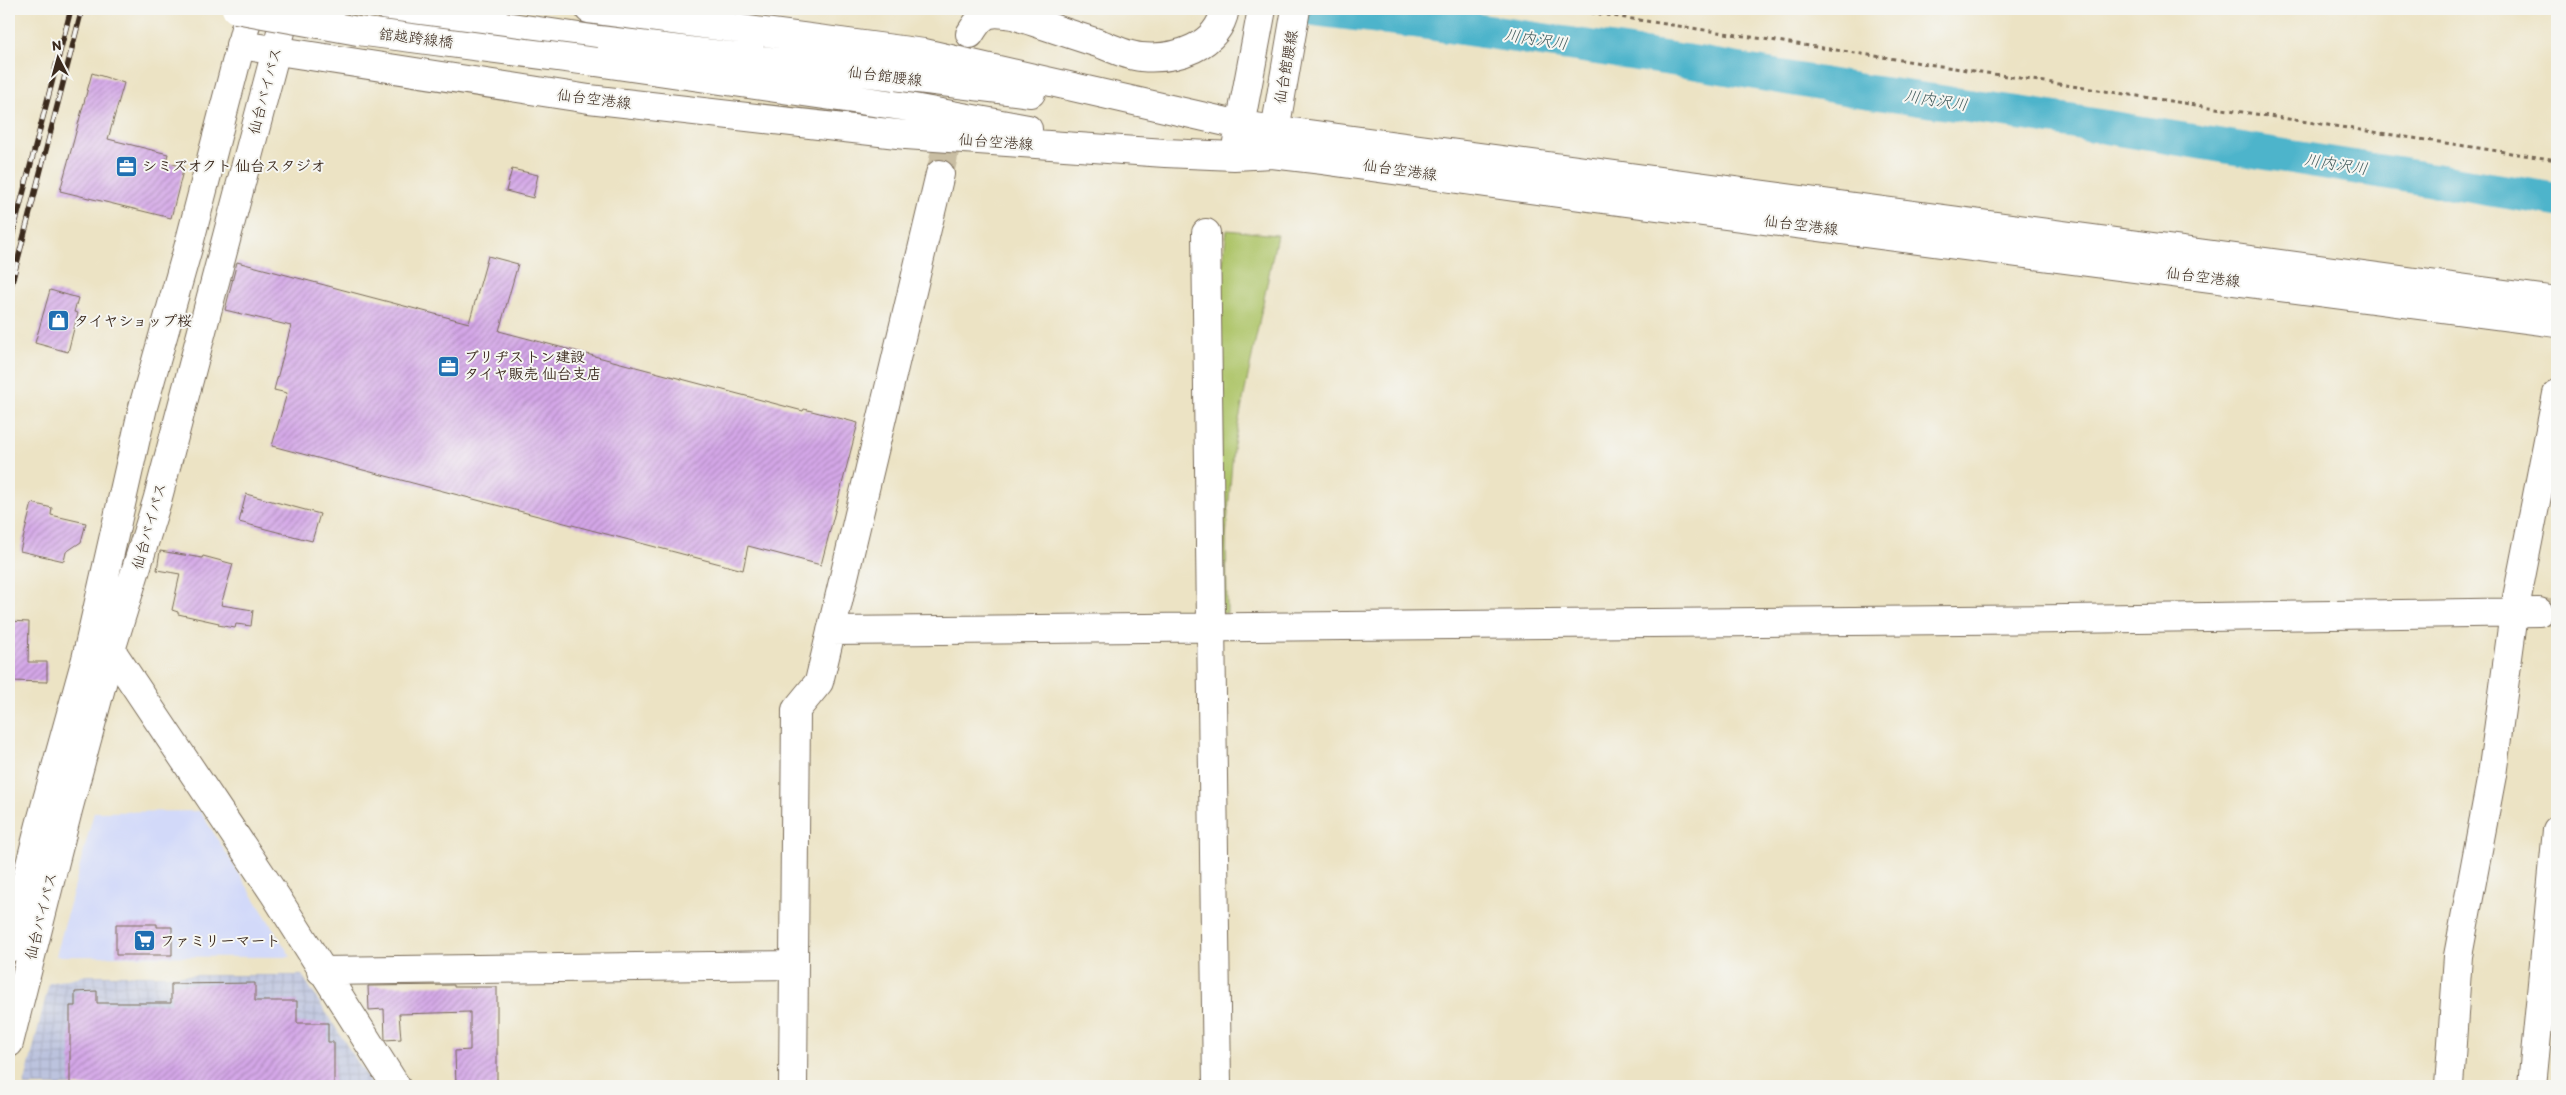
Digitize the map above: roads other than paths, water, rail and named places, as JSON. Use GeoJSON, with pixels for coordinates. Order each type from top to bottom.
{"type":"FeatureCollection","features":[{"type":"Feature","properties":{"kind":"main road","name":"舘越跨線橋"},"geometry":{"type":"LineString","coordinates":[[236,9],[358,31],[598,51]]}},
{"type":"Feature","properties":{"kind":"main road","name":"仙台バイパス"},"geometry":{"type":"LineString","coordinates":[[9,948],[40,825],[86,659],[143,407],[250,9]]}},
{"type":"Feature","properties":{"kind":"main road","name":"仙台バイパス"},"geometry":{"type":"LineString","coordinates":[[9,1043],[111,650],[157,501],[287,9]]}},
{"type":"Feature","properties":{"kind":"main road","name":"舘越跨線橋"},"geometry":{"type":"LineString","coordinates":[[390,9],[598,51]]}},
{"type":"Feature","properties":{"kind":"main road","name":"仙台空港線"},"geometry":{"type":"LineString","coordinates":[[589,9],[924,53],[1171,111],[1240,125],[1273,141],[2557,323]]}},
{"type":"Feature","properties":{"kind":"main road"},"geometry":{"type":"LineString","coordinates":[[970,34],[984,16],[995,12],[1014,15],[1139,57],[1164,58],[1183,53],[1201,45],[1218,28],[1224,15]]}},
{"type":"Feature","properties":{"kind":"main road"},"geometry":{"type":"LineString","coordinates":[[1234,156],[1260,18]]}},
{"type":"Feature","properties":{"kind":"main road","name":"仙台館腰線"},"geometry":{"type":"LineString","coordinates":[[1273,141],[1294,21]]}},
{"type":"Feature","properties":{"kind":"main road","name":"仙台空港線"},"geometry":{"type":"LineString","coordinates":[[240,45],[589,99],[906,135],[1165,154],[1234,156],[1273,141],[2557,301]]}},
{"type":"Feature","properties":{"kind":"main road","name":"仙台館腰線"},"geometry":{"type":"LineString","coordinates":[[598,51],[1171,111]]}},
{"type":"Feature","properties":{"kind":"main road","name":"仙台館腰線"},"geometry":{"type":"LineString","coordinates":[[598,51],[1165,154]]}},
{"type":"Feature","properties":{"kind":"main road"},"geometry":{"type":"LineString","coordinates":[[793,1086],[792,966],[796,710],[819,682],[940,174]]}},
{"type":"Feature","properties":{"kind":"main road"},"geometry":{"type":"LineString","coordinates":[[1206,233],[1217,1086]]}},
{"type":"Feature","properties":{"kind":"main road"},"geometry":{"type":"LineString","coordinates":[[2449,1086],[2458,956],[2492,775],[2527,612],[2557,394]]}},
{"type":"Feature","properties":{"kind":"main road"},"geometry":{"type":"LineString","coordinates":[[831,631],[2527,612]]}},
{"type":"Feature","properties":{"kind":"main road"},"geometry":{"type":"LineString","coordinates":[[111,650],[275,895],[396,1086]]}},
{"type":"Feature","properties":{"kind":"main road"},"geometry":{"type":"LineString","coordinates":[[2532,1086],[2557,830]]}},
{"type":"Feature","properties":{"kind":"main road"},"geometry":{"type":"LineString","coordinates":[[322,971],[792,966]]}},
{"type":"Feature","properties":{"kind":"main road"},"geometry":{"type":"LineString","coordinates":[[2517,1086],[2540,990]]}},
{"type":"Feature","properties":{"kind":"waterway","name":"川内沢川"},"geometry":{"type":"LineString","coordinates":[[1314,9],[1414,21],[1698,63],[1856,90],[2032,115],[2557,200]]}},
{"type":"Feature","properties":{"kind":"tunnel"},"geometry":{"type":"LineString","coordinates":[[940,174],[965,60]]}},
{"type":"Feature","properties":{"kind":"tunnel"},"geometry":{"type":"LineString","coordinates":[[2539,612],[2557,612]]}},
{"type":"Feature","properties":{"kind":"railway"},"geometry":{"type":"LineString","coordinates":[[9,248],[71,9]]}},
{"type":"Feature","properties":{"kind":"railway"},"geometry":{"type":"LineString","coordinates":[[9,294],[82,9]]}},
{"type":"Feature","properties":{"kind":"place","name":"シミズオクト 仙台スタジオ"},"geometry":{"type":"Point","coordinates":[126,166]}},
{"type":"Feature","properties":{"kind":"place","name":"タイヤショップ桜"},"geometry":{"type":"Point","coordinates":[58,321]}},
{"type":"Feature","properties":{"kind":"place","name":"ブリヂストン建設 タイヤ販売 仙台支店"},"geometry":{"type":"Point","coordinates":[448,366]}},
{"type":"Feature","properties":{"kind":"place","name":"ファミリーマート"},"geometry":{"type":"Point","coordinates":[144,941]}}]}
